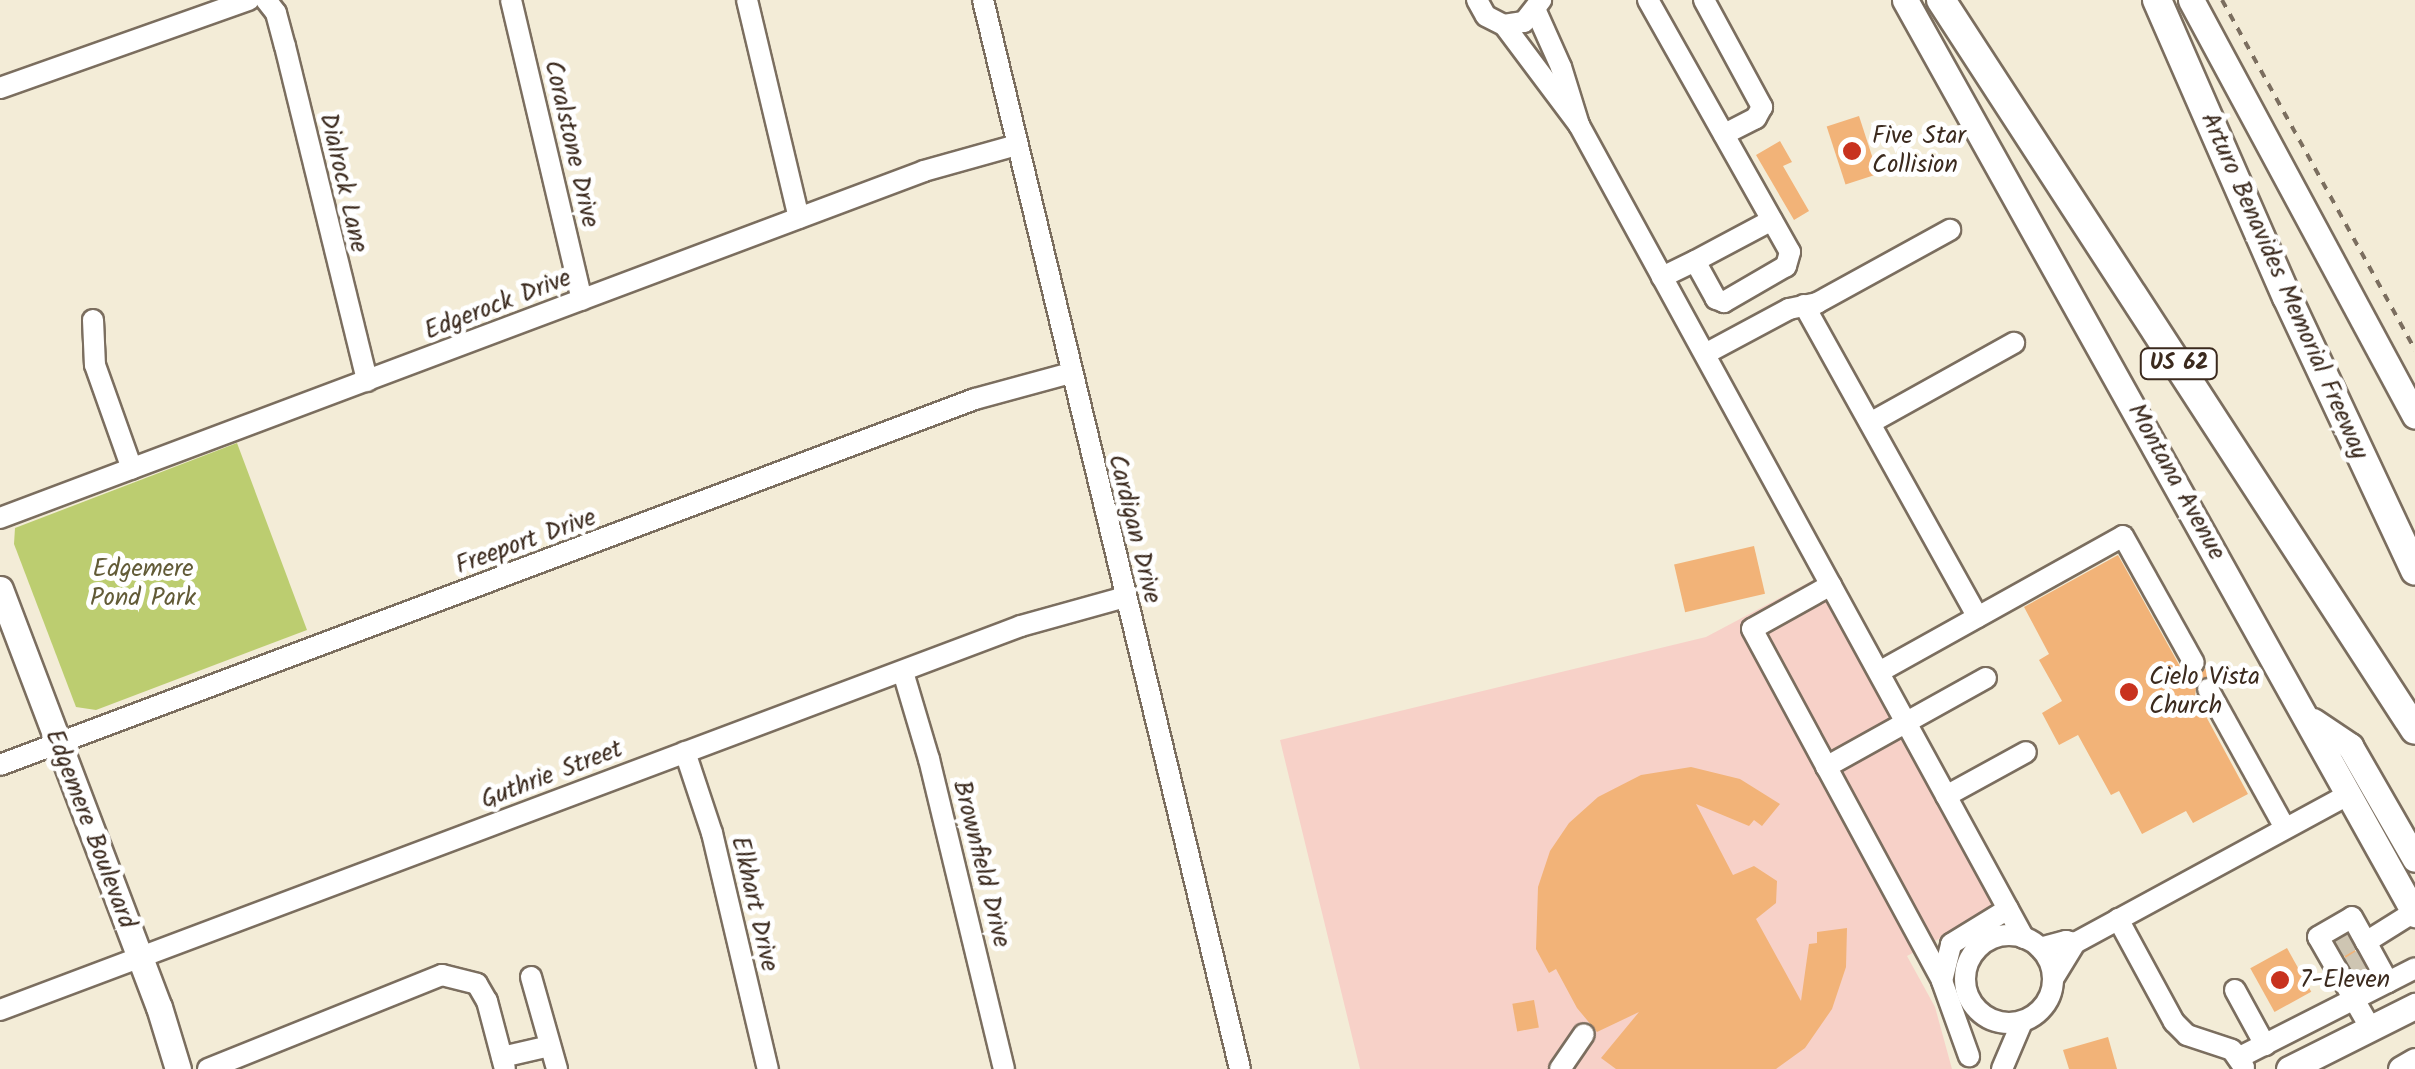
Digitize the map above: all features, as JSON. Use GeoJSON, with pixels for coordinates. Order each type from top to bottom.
{"type":"FeatureCollection","features":[{"type":"Feature","properties":{"kind":"highway","name":"US 62"},"geometry":{"type":"LineString","coordinates":[[1941,0],[2415,730]]}},
{"type":"Feature","properties":{"kind":"highway","name":"Arturo Benavides Memorial Freeway"},"geometry":{"type":"LineString","coordinates":[[2157,0],[2347,429],[2415,570]]}},
{"type":"Feature","properties":{"kind":"main road","name":"Montana Avenue"},"geometry":{"type":"LineString","coordinates":[[1905,0],[2414,913]]}},
{"type":"Feature","properties":{"kind":"main road"},"geometry":{"type":"LineString","coordinates":[[2191,0],[2415,416]]}},
{"type":"Feature","properties":{"kind":"main road","name":"Edgemere Boulevard"},"geometry":{"type":"LineString","coordinates":[[0,589],[178,1069]]}},
{"type":"Feature","properties":{"kind":"main road"},"geometry":{"type":"LineString","coordinates":[[2309,719],[2350,746],[2415,859]]}},
{"type":"Feature","properties":{"kind":"main road"},"geometry":{"type":"LineString","coordinates":[[2297,1066],[2415,1006]]}},
{"type":"Feature","properties":{"kind":"main road"},"geometry":{"type":"LineString","coordinates":[[2401,1069],[2415,1061]]}},
{"type":"Feature","properties":{"kind":"street"},"geometry":{"type":"LineString","coordinates":[[0,88],[249,0]]}},
{"type":"Feature","properties":{"kind":"street","name":"Dialrock Lane"},"geometry":{"type":"LineString","coordinates":[[266,0],[276,13],[285,46],[367,380]]}},
{"type":"Feature","properties":{"kind":"street","name":"Coralstone Drive"},"geometry":{"type":"LineString","coordinates":[[511,0],[582,300]]}},
{"type":"Feature","properties":{"kind":"street"},"geometry":{"type":"LineString","coordinates":[[746,0],[799,218]]}},
{"type":"Feature","properties":{"kind":"street","name":"Cardigan Drive"},"geometry":{"type":"LineString","coordinates":[[982,0],[1240,1069]]}},
{"type":"Feature","properties":{"kind":"street"},"geometry":{"type":"LineString","coordinates":[[1478,0],[1486,16],[1504,26],[1579,125],[2008,909],[2054,978]]}},
{"type":"Feature","properties":{"kind":"street"},"geometry":{"type":"LineString","coordinates":[[1648,0],[1790,252],[1786,266],[1724,302],[1716,298],[1694,261]]}},
{"type":"Feature","properties":{"kind":"street"},"geometry":{"type":"LineString","coordinates":[[1704,0],[1762,107],[1756,118],[1724,134]]}},
{"type":"Feature","properties":{"kind":"street"},"geometry":{"type":"LineString","coordinates":[[1504,26],[1524,22],[1540,3]]}},
{"type":"Feature","properties":{"kind":"street"},"geometry":{"type":"LineString","coordinates":[[1540,3],[1579,125]]}},
{"type":"Feature","properties":{"kind":"street","name":"Edgerock Drive"},"geometry":{"type":"LineString","coordinates":[[0,518],[924,171],[1016,146]]}},
{"type":"Feature","properties":{"kind":"street"},"geometry":{"type":"LineString","coordinates":[[1662,277],[1772,220]]}},
{"type":"Feature","properties":{"kind":"street"},"geometry":{"type":"LineString","coordinates":[[1705,354],[1950,230]]}},
{"type":"Feature","properties":{"kind":"street"},"geometry":{"type":"LineString","coordinates":[[1804,306],[1978,617]]}},
{"type":"Feature","properties":{"kind":"street"},"geometry":{"type":"LineString","coordinates":[[93,320],[95,365],[132,469]]}},
{"type":"Feature","properties":{"kind":"street"},"geometry":{"type":"LineString","coordinates":[[1870,423],[2014,342]]}},
{"type":"Feature","properties":{"kind":"street","name":"Freeport Drive"},"geometry":{"type":"LineString","coordinates":[[0,765],[975,399],[1071,373]]}},
{"type":"Feature","properties":{"kind":"street"},"geometry":{"type":"LineString","coordinates":[[1879,672],[2122,536],[2194,663]]}},
{"type":"Feature","properties":{"kind":"street"},"geometry":{"type":"LineString","coordinates":[[1831,586],[1752,629],[1942,982],[1969,1063]]}},
{"type":"Feature","properties":{"kind":"street","name":"Guthrie Street"},"geometry":{"type":"LineString","coordinates":[[0,1010],[1021,626],[1125,596]]}},
{"type":"Feature","properties":{"kind":"street","name":"Brownfield Drive"},"geometry":{"type":"LineString","coordinates":[[903,672],[930,758],[1004,1069]]}},
{"type":"Feature","properties":{"kind":"street"},"geometry":{"type":"LineString","coordinates":[[1826,767],[1986,678]]}},
{"type":"Feature","properties":{"kind":"street"},"geometry":{"type":"LineString","coordinates":[[2208,689],[2285,828]]}},
{"type":"Feature","properties":{"kind":"street","name":"Elkhart Drive"},"geometry":{"type":"LineString","coordinates":[[685,752],[712,833],[768,1069]]}},
{"type":"Feature","properties":{"kind":"street"},"geometry":{"type":"LineString","coordinates":[[1946,796],[2026,752]]}},
{"type":"Feature","properties":{"kind":"street"},"geometry":{"type":"LineString","coordinates":[[2002,1069],[2022,1022],[2045,1006],[2054,978],[2074,943],[2349,794]]}},
{"type":"Feature","properties":{"kind":"street"},"geometry":{"type":"LineString","coordinates":[[1942,982],[1951,944],[2008,909]]}},
{"type":"Feature","properties":{"kind":"street"},"geometry":{"type":"LineString","coordinates":[[2364,945],[2414,913]]}},
{"type":"Feature","properties":{"kind":"street"},"geometry":{"type":"LineString","coordinates":[[2371,1029],[2337,962],[2318,937],[2352,917],[2364,945],[2388,982]]}},
{"type":"Feature","properties":{"kind":"street"},"geometry":{"type":"LineString","coordinates":[[2118,920],[2174,1022],[2187,1034],[2232,1050],[2242,1064],[2265,1045],[2415,968]]}},
{"type":"Feature","properties":{"kind":"street"},"geometry":{"type":"LineString","coordinates":[[1969,1063],[1971,1001],[1966,972],[1979,947],[2006,935],[2032,943],[2074,943]]}},
{"type":"Feature","properties":{"kind":"street"},"geometry":{"type":"LineString","coordinates":[[220,1067],[442,975],[477,984],[487,1001],[503,1063],[550,1046]]}},
{"type":"Feature","properties":{"kind":"street"},"geometry":{"type":"LineString","coordinates":[[532,977],[556,1069]]}},
{"type":"Feature","properties":{"kind":"street"},"geometry":{"type":"LineString","coordinates":[[2235,990],[2265,1045]]}},
{"type":"Feature","properties":{"kind":"street"},"geometry":{"type":"LineString","coordinates":[[1971,1001],[1993,1020],[2022,1022]]}},
{"type":"Feature","properties":{"kind":"street"},"geometry":{"type":"LineString","coordinates":[[2290,1033],[2297,1066]]}},
{"type":"Feature","properties":{"kind":"street"},"geometry":{"type":"LineString","coordinates":[[1560,1069],[1572,1046],[1584,1034]]}},
{"type":"Feature","properties":{"kind":"path"},"geometry":{"type":"LineString","coordinates":[[2222,0],[2415,350]]}},
{"type":"Feature","properties":{"kind":"shaded area"},"geometry":{"type":"Polygon","coordinates":[[[1821,576],[2000,906],[1907,956],[1935,1007],[1952,1069],[1360,1069],[1280,740],[1706,637],[1821,576]]]}},
{"type":"Feature","properties":{"kind":"green space","name":"Edgemere Pond Park"},"geometry":{"type":"Polygon","coordinates":[[[237,443],[307,630],[96,710],[76,707],[14,544],[15,528],[237,443]]]}},
{"type":"Feature","properties":{"kind":"building","name":"Five Star Collision"},"geometry":{"type":"Polygon","coordinates":[[[1859,116],[1878,174],[1846,185],[1827,127],[1859,116]]]}},
{"type":"Feature","properties":{"kind":"building"},"geometry":{"type":"Polygon","coordinates":[[[1780,141],[1792,162],[1783,166],[1809,211],[1794,220],[1756,155],[1780,141]]]}},
{"type":"Feature","properties":{"kind":"building"},"geometry":{"type":"Polygon","coordinates":[[[1754,546],[1765,594],[1685,612],[1674,564],[1754,546]]]}},
{"type":"Feature","properties":{"kind":"building","name":"Cielo Vista Church"},"geometry":{"type":"Polygon","coordinates":[[[2118,555],[2182,670],[2195,677],[2206,668],[2210,676],[2197,681],[2195,696],[2248,794],[2193,823],[2186,811],[2142,834],[2119,791],[2111,795],[2078,735],[2059,745],[2042,713],[2062,701],[2039,660],[2049,654],[2024,607],[2118,555]]]}},
{"type":"Feature","properties":{"kind":"building"},"geometry":{"type":"Polygon","coordinates":[[[1691,767],[1740,779],[1780,804],[1762,826],[1754,820],[1749,826],[1696,804],[1733,875],[1754,866],[1777,881],[1776,903],[1756,919],[1801,1001],[1809,944],[1817,943],[1817,932],[1847,928],[1846,967],[1832,1009],[1805,1048],[1776,1069],[1616,1069],[1601,1058],[1639,1012],[1597,1032],[1577,1008],[1556,969],[1549,973],[1536,949],[1538,887],[1550,851],[1569,823],[1598,797],[1641,775],[1691,767]]]}},
{"type":"Feature","properties":{"kind":"building"},"geometry":{"type":"Polygon","coordinates":[[[2347,936],[2369,976],[2359,982],[2337,942],[2347,936]]]}},
{"type":"Feature","properties":{"kind":"building","name":"7-Eleven"},"geometry":{"type":"Polygon","coordinates":[[[2287,948],[2311,992],[2275,1012],[2250,968],[2287,948]]]}},
{"type":"Feature","properties":{"kind":"building"},"geometry":{"type":"Polygon","coordinates":[[[1534,1000],[1539,1028],[1517,1031],[1512,1004],[1534,1000]]]}},
{"type":"Feature","properties":{"kind":"building"},"geometry":{"type":"Polygon","coordinates":[[[2108,1037],[2117,1069],[2069,1069],[2063,1050],[2108,1037]]]}},
{"type":"Feature","properties":{"kind":"tunnel"},"geometry":{"type":"LineString","coordinates":[[2335,950],[2354,939]]}},
{"type":"Feature","properties":{"kind":"tunnel"},"geometry":{"type":"LineString","coordinates":[[2345,970],[2364,958]]}},
{"type":"Feature","properties":{"kind":"place","name":"Five Star Collision"},"geometry":{"type":"Point","coordinates":[1852,151]}},
{"type":"Feature","properties":{"kind":"place","name":"Cielo Vista Church"},"geometry":{"type":"Point","coordinates":[2129,692]}},
{"type":"Feature","properties":{"kind":"place","name":"7-Eleven"},"geometry":{"type":"Point","coordinates":[2280,980]}}]}
